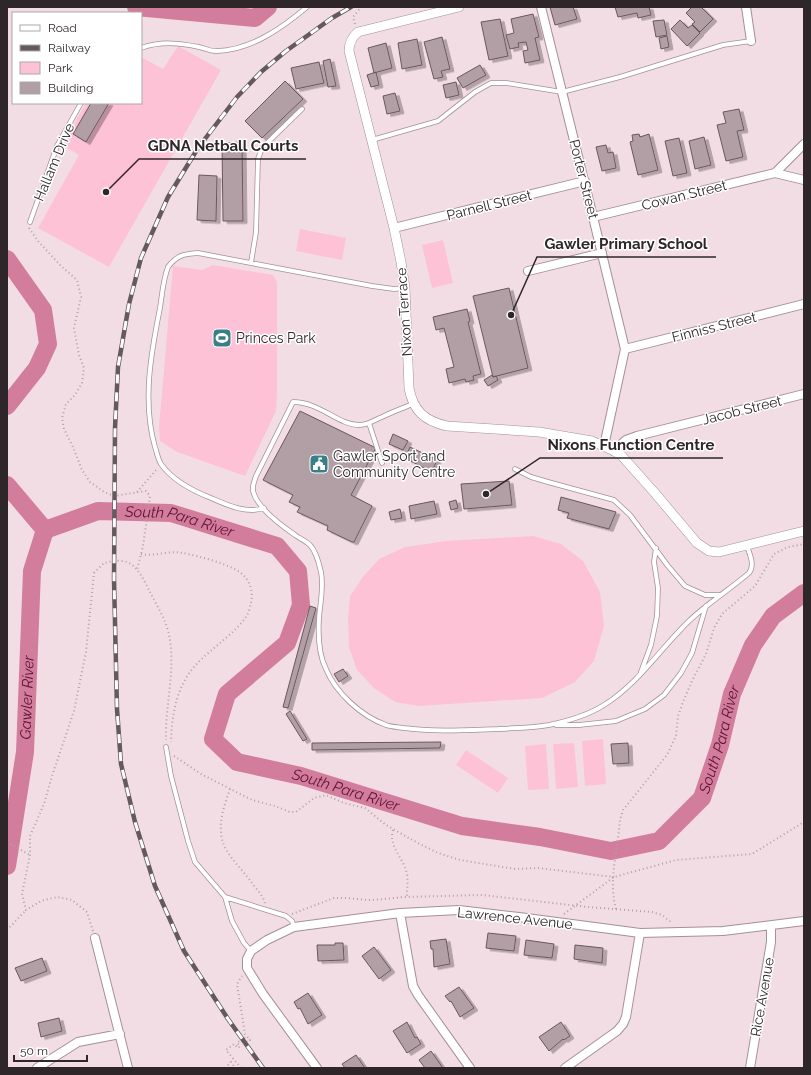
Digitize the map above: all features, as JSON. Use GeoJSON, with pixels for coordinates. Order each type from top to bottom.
{"type":"FeatureCollection","features":[{"type":"Feature","properties":{"kind":"street"},"geometry":{"type":"LineString","coordinates":[[360,31],[460,7]]}},
{"type":"Feature","properties":{"kind":"street","name":"Porter Street"},"geometry":{"type":"LineString","coordinates":[[541,7],[594,217],[625,349],[604,446]]}},
{"type":"Feature","properties":{"kind":"street"},"geometry":{"type":"LineString","coordinates":[[746,7],[751,41]]}},
{"type":"Feature","properties":{"kind":"street","name":"Nixon Terrace"},"geometry":{"type":"LineString","coordinates":[[360,31],[351,41],[349,51],[394,228],[405,288],[409,388],[413,404]]}},
{"type":"Feature","properties":{"kind":"street"},"geometry":{"type":"LineString","coordinates":[[774,173],[804,144]]}},
{"type":"Feature","properties":{"kind":"street"},"geometry":{"type":"LineString","coordinates":[[774,173],[804,180]]}},
{"type":"Feature","properties":{"kind":"street","name":"Cowan Street"},"geometry":{"type":"LineString","coordinates":[[594,217],[774,173]]}},
{"type":"Feature","properties":{"kind":"street","name":"Parnell Street"},"geometry":{"type":"LineString","coordinates":[[394,228],[585,181]]}},
{"type":"Feature","properties":{"kind":"street"},"geometry":{"type":"LineString","coordinates":[[528,272],[602,253]]}},
{"type":"Feature","properties":{"kind":"street","name":"Finniss Street"},"geometry":{"type":"LineString","coordinates":[[625,349],[804,304]]}},
{"type":"Feature","properties":{"kind":"street","name":"Jacob Street"},"geometry":{"type":"LineString","coordinates":[[614,451],[626,440],[637,436],[804,394]]}},
{"type":"Feature","properties":{"kind":"street"},"geometry":{"type":"LineString","coordinates":[[413,404],[417,411],[434,423],[441,425],[539,432],[592,441],[604,446],[621,455],[700,546],[709,551],[713,552],[747,546],[804,531]]}},
{"type":"Feature","properties":{"kind":"street","name":"Lawrence Avenue"},"geometry":{"type":"LineString","coordinates":[[251,951],[267,940],[294,927],[400,913],[459,910],[640,933],[723,931],[804,921]]}},
{"type":"Feature","properties":{"kind":"street"},"geometry":{"type":"LineString","coordinates":[[400,913],[413,986],[470,1068]]}},
{"type":"Feature","properties":{"kind":"street","name":"Rice Avenue"},"geometry":{"type":"LineString","coordinates":[[750,1068],[771,942],[771,926]]}},
{"type":"Feature","properties":{"kind":"street"},"geometry":{"type":"LineString","coordinates":[[565,1068],[617,1031],[623,1024],[629,1002],[640,933]]}},
{"type":"Feature","properties":{"kind":"street"},"geometry":{"type":"LineString","coordinates":[[95,938],[128,1068]]}},
{"type":"Feature","properties":{"kind":"street"},"geometry":{"type":"LineString","coordinates":[[251,951],[247,959],[247,968],[263,994],[317,1068]]}},
{"type":"Feature","properties":{"kind":"street"},"geometry":{"type":"LineString","coordinates":[[37,1068],[78,1042],[120,1034]]}},
{"type":"Feature","properties":{"kind":"lane"},"geometry":{"type":"LineString","coordinates":[[142,48],[173,42],[216,52],[240,48],[279,29],[307,7]]}},
{"type":"Feature","properties":{"kind":"lane"},"geometry":{"type":"LineString","coordinates":[[371,140],[438,121],[475,92],[491,83],[506,83],[562,92],[620,77],[717,46],[751,41]]}},
{"type":"Feature","properties":{"kind":"lane","name":"Hallam Drive"},"geometry":{"type":"LineString","coordinates":[[30,222],[57,146],[80,104]]}},
{"type":"Feature","properties":{"kind":"lane"},"geometry":{"type":"LineString","coordinates":[[251,262],[256,232],[258,159],[262,148],[302,110]]}},
{"type":"Feature","properties":{"kind":"lane"},"geometry":{"type":"LineString","coordinates":[[264,508],[258,510],[240,509],[196,492],[177,481],[162,465],[158,458],[151,433],[149,376],[153,345],[168,266],[174,259],[180,256],[198,253],[372,286],[394,289],[405,288]]}},
{"type":"Feature","properties":{"kind":"lane"},"geometry":{"type":"LineString","coordinates":[[413,404],[361,425],[351,424],[318,407],[293,402],[253,483],[253,494],[264,508],[286,529],[310,545],[314,551],[321,573],[322,589],[319,633],[321,653],[325,668],[342,694],[373,719],[387,726],[414,729],[475,730],[548,725],[579,725],[616,721],[645,709],[664,695],[681,673],[692,653],[706,606]]}},
{"type":"Feature","properties":{"kind":"lane"},"geometry":{"type":"LineString","coordinates":[[369,423],[382,463]]}},
{"type":"Feature","properties":{"kind":"lane"},"geometry":{"type":"LineString","coordinates":[[515,469],[531,477],[614,500],[630,514],[668,566],[685,586],[705,595],[720,595]]}},
{"type":"Feature","properties":{"kind":"lane"},"geometry":{"type":"LineString","coordinates":[[548,725],[581,717],[604,705],[630,685],[688,622],[706,606],[743,578],[752,568],[752,562],[747,546]]}},
{"type":"Feature","properties":{"kind":"lane"},"geometry":{"type":"LineString","coordinates":[[640,674],[651,645],[657,616],[658,588],[654,562],[656,548]]}},
{"type":"Feature","properties":{"kind":"lane"},"geometry":{"type":"LineString","coordinates":[[166,747],[171,776],[195,862],[225,897],[232,921],[244,943],[251,951]]}},
{"type":"Feature","properties":{"kind":"lane"},"geometry":{"type":"LineString","coordinates":[[225,897],[286,916],[292,921],[294,927]]}},
{"type":"Feature","properties":{"kind":"path"},"geometry":{"type":"LineString","coordinates":[[360,31],[353,17],[361,7]]}},
{"type":"Feature","properties":{"kind":"path"},"geometry":{"type":"LineString","coordinates":[[30,222],[29,230],[37,240],[61,266],[77,280],[81,297],[74,328],[79,355],[84,368],[83,376],[82,383],[75,395],[66,404],[62,418],[64,429],[82,470],[90,482],[104,492],[114,496],[137,492],[146,492],[150,496],[149,512],[137,570]]}},
{"type":"Feature","properties":{"kind":"path"},"geometry":{"type":"LineString","coordinates":[[137,492],[152,474],[162,465]]}},
{"type":"Feature","properties":{"kind":"path"},"geometry":{"type":"LineString","coordinates":[[616,909],[613,900],[614,877],[619,827],[623,810],[667,755],[676,736],[678,716],[692,681],[706,654],[714,628],[722,614],[755,586],[774,554],[788,547],[804,544]]}},
{"type":"Feature","properties":{"kind":"path"},"geometry":{"type":"LineString","coordinates":[[141,554],[146,555],[172,551],[224,565],[244,576],[250,584],[252,597],[248,616],[203,658],[186,679],[176,701],[172,719],[171,743],[166,747]]}},
{"type":"Feature","properties":{"kind":"path"},"geometry":{"type":"LineString","coordinates":[[26,910],[22,894],[30,855],[30,836],[44,804],[74,711],[86,652],[94,573],[104,563],[123,561],[137,570],[153,598],[170,638],[172,655],[165,720],[166,747],[172,755],[183,763],[252,800],[275,806],[290,812],[296,812],[314,798],[326,795],[344,803],[365,808],[393,830],[438,853],[460,860],[515,869],[538,868],[614,877]]}},
{"type":"Feature","properties":{"kind":"path"},"geometry":{"type":"LineString","coordinates":[[230,789],[224,802],[221,820],[221,835],[226,850],[256,888],[264,901],[266,909]]}},
{"type":"Feature","properties":{"kind":"path"},"geometry":{"type":"LineString","coordinates":[[562,923],[563,914],[614,877],[676,860],[752,854],[804,822]]}},
{"type":"Feature","properties":{"kind":"path"},"geometry":{"type":"LineString","coordinates":[[393,830],[392,835],[394,847],[407,873],[407,897]]}},
{"type":"Feature","properties":{"kind":"path"},"geometry":{"type":"LineString","coordinates":[[7,842],[30,855]]}},
{"type":"Feature","properties":{"kind":"path"},"geometry":{"type":"LineString","coordinates":[[7,930],[26,910],[41,901],[57,897],[72,900],[87,912],[95,938]]}},
{"type":"Feature","properties":{"kind":"path"},"geometry":{"type":"LineString","coordinates":[[240,1068],[226,1050],[234,1044],[238,1048],[240,1046],[237,1043],[244,1038],[247,1042],[250,1040],[246,1034],[237,984],[247,968]]}},
{"type":"Feature","properties":{"kind":"path"},"geometry":{"type":"LineString","coordinates":[[225,1068],[231,1062],[236,1068]]}},
{"type":"Feature","properties":{"kind":"green space"},"geometry":{"type":"Polygon","coordinates":[[[178,46],[221,70],[109,267],[38,228],[79,155],[62,145],[85,104],[142,104],[142,58],[163,69],[178,46]]]}},
{"type":"Feature","properties":{"kind":"green space"},"geometry":{"type":"Polygon","coordinates":[[[300,229],[346,238],[342,260],[296,251],[300,229]]]}},
{"type":"Feature","properties":{"kind":"green space"},"geometry":{"type":"Polygon","coordinates":[[[443,240],[453,283],[432,288],[422,245],[443,240]]]}},
{"type":"Feature","properties":{"kind":"green space","name":"Princes Park"},"geometry":{"type":"Polygon","coordinates":[[[213,265],[273,275],[277,282],[276,411],[245,476],[177,452],[160,441],[159,427],[173,266],[202,270],[213,265]]]}},
{"type":"Feature","properties":{"kind":"green space"},"geometry":{"type":"Polygon","coordinates":[[[533,536],[561,544],[583,561],[600,592],[604,626],[594,661],[575,682],[542,698],[419,706],[395,702],[374,688],[357,670],[349,647],[348,619],[350,596],[362,578],[379,559],[405,547],[446,541],[533,536]]]}},
{"type":"Feature","properties":{"kind":"green space"},"geometry":{"type":"Polygon","coordinates":[[[603,739],[606,784],[585,786],[582,741],[603,739]]]}},
{"type":"Feature","properties":{"kind":"green space"},"geometry":{"type":"Polygon","coordinates":[[[574,743],[578,787],[556,789],[553,744],[574,743]]]}},
{"type":"Feature","properties":{"kind":"green space"},"geometry":{"type":"Polygon","coordinates":[[[546,744],[549,789],[528,790],[525,746],[546,744]]]}},
{"type":"Feature","properties":{"kind":"green space"},"geometry":{"type":"Polygon","coordinates":[[[466,750],[508,778],[498,793],[456,765],[466,750]]]}},
{"type":"Feature","properties":{"kind":"building"},"geometry":{"type":"Polygon","coordinates":[[[550,7],[573,7],[577,19],[555,25],[550,7]]]}},
{"type":"Feature","properties":{"kind":"building"},"geometry":{"type":"Polygon","coordinates":[[[615,7],[649,7],[651,15],[638,18],[637,13],[618,17],[615,7]]]}},
{"type":"Feature","properties":{"kind":"building"},"geometry":{"type":"Polygon","coordinates":[[[692,7],[701,7],[713,19],[700,32],[692,24],[695,22],[686,13],[692,7]]]}},
{"type":"Feature","properties":{"kind":"building"},"geometry":{"type":"Polygon","coordinates":[[[533,14],[539,37],[535,38],[540,60],[525,63],[523,51],[528,50],[526,42],[518,43],[519,47],[510,49],[506,35],[514,33],[511,19],[533,14]]]}},
{"type":"Feature","properties":{"kind":"building"},"geometry":{"type":"Polygon","coordinates":[[[500,19],[508,56],[489,60],[481,22],[500,19]]]}},
{"type":"Feature","properties":{"kind":"building"},"geometry":{"type":"Polygon","coordinates":[[[664,20],[667,35],[656,37],[653,21],[664,20]]]}},
{"type":"Feature","properties":{"kind":"building"},"geometry":{"type":"Polygon","coordinates":[[[680,20],[688,28],[692,25],[700,33],[687,46],[671,29],[680,20]]]}},
{"type":"Feature","properties":{"kind":"building"},"geometry":{"type":"Polygon","coordinates":[[[667,36],[669,47],[661,49],[659,38],[667,36]]]}},
{"type":"Feature","properties":{"kind":"building"},"geometry":{"type":"Polygon","coordinates":[[[442,37],[450,69],[441,71],[443,77],[434,79],[424,42],[442,37]]]}},
{"type":"Feature","properties":{"kind":"building"},"geometry":{"type":"Polygon","coordinates":[[[417,39],[422,65],[402,69],[398,43],[417,39]]]}},
{"type":"Feature","properties":{"kind":"building"},"geometry":{"type":"Polygon","coordinates":[[[386,43],[392,68],[374,73],[368,48],[386,43]]]}},
{"type":"Feature","properties":{"kind":"building"},"geometry":{"type":"Polygon","coordinates":[[[330,59],[336,86],[328,87],[323,61],[330,59]]]}},
{"type":"Feature","properties":{"kind":"building"},"geometry":{"type":"Polygon","coordinates":[[[319,62],[324,83],[296,89],[291,68],[319,62]]]}},
{"type":"Feature","properties":{"kind":"building"},"geometry":{"type":"Polygon","coordinates":[[[480,65],[486,75],[463,88],[457,78],[480,65]]]}},
{"type":"Feature","properties":{"kind":"building"},"geometry":{"type":"Polygon","coordinates":[[[376,72],[379,85],[371,87],[367,75],[376,72]]]}},
{"type":"Feature","properties":{"kind":"building"},"geometry":{"type":"Polygon","coordinates":[[[285,81],[303,99],[262,138],[245,121],[285,81]]]}},
{"type":"Feature","properties":{"kind":"building"},"geometry":{"type":"Polygon","coordinates":[[[456,82],[459,95],[446,98],[443,85],[456,82]]]}},
{"type":"Feature","properties":{"kind":"building"},"geometry":{"type":"Polygon","coordinates":[[[395,93],[400,111],[387,114],[383,96],[395,93]]]}},
{"type":"Feature","properties":{"kind":"building"},"geometry":{"type":"Polygon","coordinates":[[[90,104],[108,104],[86,142],[73,134],[90,104]]]}},
{"type":"Feature","properties":{"kind":"building"},"geometry":{"type":"Polygon","coordinates":[[[739,109],[744,130],[737,131],[743,157],[726,161],[717,125],[726,123],[723,112],[739,109]]]}},
{"type":"Feature","properties":{"kind":"building"},"geometry":{"type":"Polygon","coordinates":[[[639,134],[640,137],[649,134],[658,170],[638,175],[630,142],[633,141],[632,135],[639,134]]]}},
{"type":"Feature","properties":{"kind":"building"},"geometry":{"type":"Polygon","coordinates":[[[704,137],[711,165],[695,169],[689,141],[704,137]]]}},
{"type":"Feature","properties":{"kind":"building"},"geometry":{"type":"Polygon","coordinates":[[[679,138],[687,173],[673,176],[665,141],[679,138]]]}},
{"type":"Feature","properties":{"kind":"building"},"geometry":{"type":"Polygon","coordinates":[[[242,142],[243,221],[223,221],[222,143],[242,142]]]}},
{"type":"Feature","properties":{"kind":"building"},"geometry":{"type":"Polygon","coordinates":[[[606,145],[608,153],[613,152],[616,168],[602,171],[596,147],[606,145]]]}},
{"type":"Feature","properties":{"kind":"building"},"geometry":{"type":"Polygon","coordinates":[[[199,175],[217,176],[216,221],[197,220],[199,175]]]}},
{"type":"Feature","properties":{"kind":"building"},"geometry":{"type":"Polygon","coordinates":[[[509,288],[528,368],[493,377],[473,296],[509,288]]]}},
{"type":"Feature","properties":{"kind":"building"},"geometry":{"type":"Polygon","coordinates":[[[467,309],[470,321],[468,322],[481,374],[473,376],[474,380],[466,382],[465,379],[449,383],[446,369],[454,367],[444,328],[436,330],[433,317],[467,309]]]}},
{"type":"Feature","properties":{"kind":"building"},"geometry":{"type":"Polygon","coordinates":[[[492,375],[493,377],[496,376],[498,380],[488,386],[484,380],[492,375]]]}},
{"type":"Feature","properties":{"kind":"building","name":"Gawler Sport and Community Centre"},"geometry":{"type":"Polygon","coordinates":[[[300,411],[376,448],[351,495],[372,506],[354,542],[327,530],[328,526],[297,512],[300,507],[289,502],[293,495],[263,480],[300,411]]]}},
{"type":"Feature","properties":{"kind":"building"},"geometry":{"type":"Polygon","coordinates":[[[393,434],[408,441],[403,450],[389,444],[393,434]]]}},
{"type":"Feature","properties":{"kind":"building"},"geometry":{"type":"Polygon","coordinates":[[[410,447],[437,460],[432,472],[405,458],[410,447]]]}},
{"type":"Feature","properties":{"kind":"building"},"geometry":{"type":"Polygon","coordinates":[[[509,481],[512,505],[464,509],[461,484],[509,481]]]}},
{"type":"Feature","properties":{"kind":"building"},"geometry":{"type":"Polygon","coordinates":[[[561,497],[616,512],[609,529],[567,518],[569,513],[558,510],[561,497]]]}},
{"type":"Feature","properties":{"kind":"building"},"geometry":{"type":"Polygon","coordinates":[[[456,500],[458,508],[451,510],[449,502],[456,500]]]}},
{"type":"Feature","properties":{"kind":"building"},"geometry":{"type":"Polygon","coordinates":[[[434,501],[437,514],[411,519],[409,506],[434,501]]]}},
{"type":"Feature","properties":{"kind":"building"},"geometry":{"type":"Polygon","coordinates":[[[400,509],[402,518],[391,520],[389,512],[400,509]]]}},
{"type":"Feature","properties":{"kind":"building"},"geometry":{"type":"Polygon","coordinates":[[[310,606],[316,608],[288,708],[283,707],[310,606]]]}},
{"type":"Feature","properties":{"kind":"building"},"geometry":{"type":"Polygon","coordinates":[[[343,669],[348,676],[339,682],[334,674],[343,669]]]}},
{"type":"Feature","properties":{"kind":"building"},"geometry":{"type":"Polygon","coordinates":[[[290,711],[307,739],[303,741],[286,714],[290,711]]]}},
{"type":"Feature","properties":{"kind":"building"},"geometry":{"type":"Polygon","coordinates":[[[441,742],[440,748],[312,750],[312,743],[441,742]]]}},
{"type":"Feature","properties":{"kind":"building"},"geometry":{"type":"Polygon","coordinates":[[[628,743],[629,763],[613,764],[611,744],[628,743]]]}},
{"type":"Feature","properties":{"kind":"building"},"geometry":{"type":"Polygon","coordinates":[[[488,933],[516,936],[514,951],[486,948],[488,933]]]}},
{"type":"Feature","properties":{"kind":"building"},"geometry":{"type":"Polygon","coordinates":[[[446,939],[450,964],[434,967],[433,949],[431,949],[430,941],[446,939]]]}},
{"type":"Feature","properties":{"kind":"building"},"geometry":{"type":"Polygon","coordinates":[[[526,940],[554,944],[552,958],[524,955],[526,940]]]}},
{"type":"Feature","properties":{"kind":"building"},"geometry":{"type":"Polygon","coordinates":[[[335,943],[343,943],[344,960],[318,961],[317,945],[335,945],[335,943]]]}},
{"type":"Feature","properties":{"kind":"building"},"geometry":{"type":"Polygon","coordinates":[[[575,945],[603,948],[602,963],[574,959],[575,945]]]}},
{"type":"Feature","properties":{"kind":"building"},"geometry":{"type":"Polygon","coordinates":[[[374,947],[391,970],[379,979],[362,956],[374,947]]]}},
{"type":"Feature","properties":{"kind":"building"},"geometry":{"type":"Polygon","coordinates":[[[42,958],[47,971],[21,981],[15,968],[42,958]]]}},
{"type":"Feature","properties":{"kind":"building"},"geometry":{"type":"Polygon","coordinates":[[[459,987],[474,1008],[460,1017],[451,1001],[450,1002],[445,996],[459,987]]]}},
{"type":"Feature","properties":{"kind":"building"},"geometry":{"type":"Polygon","coordinates":[[[308,993],[322,1015],[308,1024],[300,1008],[298,1009],[294,1002],[308,993]]]}},
{"type":"Feature","properties":{"kind":"building"},"geometry":{"type":"Polygon","coordinates":[[[59,1018],[62,1031],[41,1037],[38,1023],[59,1018]]]}},
{"type":"Feature","properties":{"kind":"building"},"geometry":{"type":"Polygon","coordinates":[[[407,1022],[415,1038],[417,1037],[421,1044],[407,1053],[393,1031],[407,1022]]]}},
{"type":"Feature","properties":{"kind":"building"},"geometry":{"type":"Polygon","coordinates":[[[561,1022],[570,1036],[564,1040],[563,1039],[549,1051],[539,1037],[561,1022]]]}},
{"type":"Feature","properties":{"kind":"building"},"geometry":{"type":"Polygon","coordinates":[[[431,1051],[443,1068],[425,1068],[419,1060],[431,1051]]]}},
{"type":"Feature","properties":{"kind":"building"},"geometry":{"type":"Polygon","coordinates":[[[356,1055],[365,1068],[345,1068],[342,1064],[356,1055]]]}},
{"type":"Feature","properties":{"kind":"waterway"},"geometry":{"type":"LineString","coordinates":[[136,7],[255,18],[268,7]]}},
{"type":"Feature","properties":{"kind":"waterway"},"geometry":{"type":"LineString","coordinates":[[7,259],[43,310],[48,344],[37,368],[7,406]]}},
{"type":"Feature","properties":{"kind":"waterway"},"geometry":{"type":"LineString","coordinates":[[7,485],[45,530]]}},
{"type":"Feature","properties":{"kind":"waterway","name":"South Para River"},"geometry":{"type":"LineString","coordinates":[[45,530],[98,511],[171,513],[277,546],[298,571],[301,605],[287,643],[227,694],[213,739],[237,762],[301,776],[462,826],[540,837],[611,851],[659,841],[702,798],[720,745],[732,694],[753,645],[773,616],[804,593]]}},
{"type":"Feature","properties":{"kind":"waterway","name":"Gawler River"},"geometry":{"type":"LineString","coordinates":[[7,866],[25,752],[32,571],[45,530]]}},
{"type":"Feature","properties":{"kind":"railway"},"geometry":{"type":"LineString","coordinates":[[263,1068],[228,1019],[184,951],[155,886],[135,822],[121,764],[117,709],[114,579],[115,428],[118,367],[129,304],[141,258],[168,197],[198,148],[237,97],[261,72],[286,51],[332,18],[351,7]]}},
{"type":"Feature","properties":{"kind":"place","name":"GDNA Netball Courts"},"geometry":{"type":"Point","coordinates":[106,192]}},
{"type":"Feature","properties":{"kind":"place","name":"Gawler Primary School"},"geometry":{"type":"Point","coordinates":[511,315]}},
{"type":"Feature","properties":{"kind":"place","name":"Princes Park"},"geometry":{"type":"Point","coordinates":[222,338]}},
{"type":"Feature","properties":{"kind":"place","name":"Gawler Sport and Community Centre"},"geometry":{"type":"Point","coordinates":[319,464]}},
{"type":"Feature","properties":{"kind":"place","name":"Nixons Function Centre"},"geometry":{"type":"Point","coordinates":[486,494]}}]}
